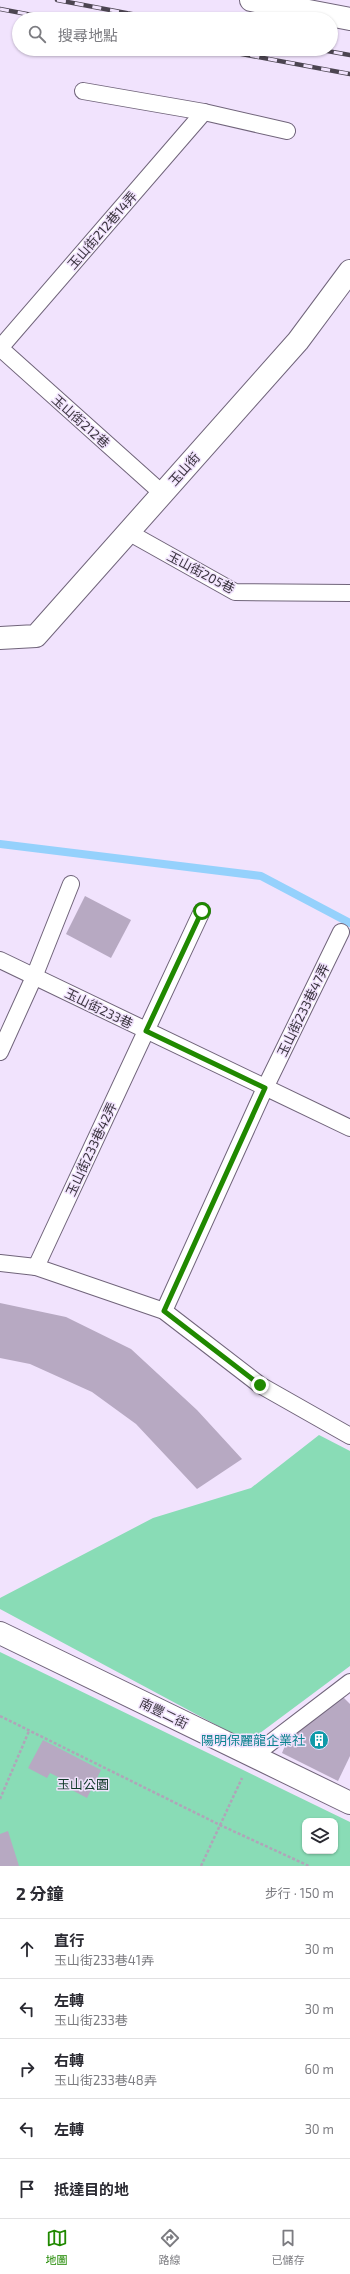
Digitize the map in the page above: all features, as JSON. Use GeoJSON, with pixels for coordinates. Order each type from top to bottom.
{"type":"FeatureCollection","features":[{"type":"Feature","properties":{"kind":"street"},"geometry":{"type":"LineString","coordinates":[[251,0],[314,12]]}},
{"type":"Feature","properties":{"kind":"street"},"geometry":{"type":"LineString","coordinates":[[338,17],[350,19]]}},
{"type":"Feature","properties":{"kind":"street","name":"玉山街"},"geometry":{"type":"LineString","coordinates":[[0,638],[36,636],[298,340],[350,271]]}},
{"type":"Feature","properties":{"kind":"street","name":"南豐二街"},"geometry":{"type":"LineString","coordinates":[[0,1633],[350,1804]]}},
{"type":"Feature","properties":{"kind":"lane"},"geometry":{"type":"LineString","coordinates":[[83,91],[204,112],[287,131]]}},
{"type":"Feature","properties":{"kind":"lane","name":"玉山街212巷14弄"},"geometry":{"type":"LineString","coordinates":[[0,348],[204,112]]}},
{"type":"Feature","properties":{"kind":"lane","name":"玉山街212巷"},"geometry":{"type":"LineString","coordinates":[[0,348],[163,494]]}},
{"type":"Feature","properties":{"kind":"lane","name":"玉山街205巷"},"geometry":{"type":"LineString","coordinates":[[128,532],[235,592],[350,593]]}},
{"type":"Feature","properties":{"kind":"lane"},"geometry":{"type":"LineString","coordinates":[[0,1052],[34,977],[71,884]]}},
{"type":"Feature","properties":{"kind":"lane","name":"玉山街233巷42弄"},"geometry":{"type":"LineString","coordinates":[[36,1267],[202,911]]}},
{"type":"Feature","properties":{"kind":"lane","name":"玉山街233巷47弄"},"geometry":{"type":"LineString","coordinates":[[164,1311],[265,1088],[341,932]]}},
{"type":"Feature","properties":{"kind":"lane","name":"玉山街233巷"},"geometry":{"type":"LineString","coordinates":[[0,960],[350,1128]]}},
{"type":"Feature","properties":{"kind":"lane"},"geometry":{"type":"LineString","coordinates":[[0,1263],[36,1267],[164,1311],[260,1385],[350,1436]]}},
{"type":"Feature","properties":{"kind":"lane"},"geometry":{"type":"LineString","coordinates":[[253,1756],[350,1682]]}},
{"type":"Feature","properties":{"kind":"path"},"geometry":{"type":"LineString","coordinates":[[0,1716],[220,1825],[309,1866]]}},
{"type":"Feature","properties":{"kind":"path"},"geometry":{"type":"LineString","coordinates":[[0,1799],[29,1731]]}},
{"type":"Feature","properties":{"kind":"path"},"geometry":{"type":"LineString","coordinates":[[201,1866],[253,1756]]}},
{"type":"Feature","properties":{"kind":"green space"},"geometry":{"type":"Polygon","coordinates":[[[319,1435],[350,1451],[350,1666],[248,1742],[0,1609],[0,1598],[153,1518],[251,1488],[319,1435]]]}},
{"type":"Feature","properties":{"kind":"green space","name":"玉山公園"},"geometry":{"type":"Polygon","coordinates":[[[0,1652],[350,1822],[350,1866],[0,1866],[0,1652]]]}},
{"type":"Feature","properties":{"kind":"building"},"geometry":{"type":"Polygon","coordinates":[[[85,896],[131,920],[111,958],[66,934],[85,896]]]}},
{"type":"Feature","properties":{"kind":"building"},"geometry":{"type":"Polygon","coordinates":[[[0,1303],[66,1317],[131,1349],[197,1410],[242,1459],[197,1489],[136,1424],[92,1392],[30,1364],[0,1358],[0,1303]]]}},
{"type":"Feature","properties":{"kind":"building","name":"陽明保麗龍企業社"},"geometry":{"type":"Polygon","coordinates":[[[342,1696],[350,1704],[350,1756],[338,1781],[282,1753],[293,1727],[342,1696]]]}},
{"type":"Feature","properties":{"kind":"building"},"geometry":{"type":"Polygon","coordinates":[[[43,1740],[101,1770],[87,1798],[68,1788],[70,1783],[50,1773],[47,1778],[28,1768],[43,1740]]]}},
{"type":"Feature","properties":{"kind":"building"},"geometry":{"type":"Polygon","coordinates":[[[8,1831],[19,1866],[0,1866],[0,1834],[8,1831]]]}},
{"type":"Feature","properties":{"kind":"waterway"},"geometry":{"type":"LineString","coordinates":[[0,844],[261,876],[350,923]]}},
{"type":"Feature","properties":{"kind":"railway"},"geometry":{"type":"LineString","coordinates":[[57,0],[121,12]]}},
{"type":"Feature","properties":{"kind":"railway"},"geometry":{"type":"LineString","coordinates":[[0,9],[16,12]]}},
{"type":"Feature","properties":{"kind":"railway"},"geometry":{"type":"LineString","coordinates":[[338,53],[350,55]]}},
{"type":"Feature","properties":{"kind":"railway"},"geometry":{"type":"LineString","coordinates":[[253,56],[350,74]]}},
{"type":"Feature","properties":{"kind":"place","name":"陽明保麗龍企業社"},"geometry":{"type":"Point","coordinates":[319,1740]}},
{"type":"Feature","properties":{"kind":"route"},"geometry":{"type":"LineString","coordinates":[[202,911],[146,1031],[265,1088],[164,1311],[260,1385]]}}]}
